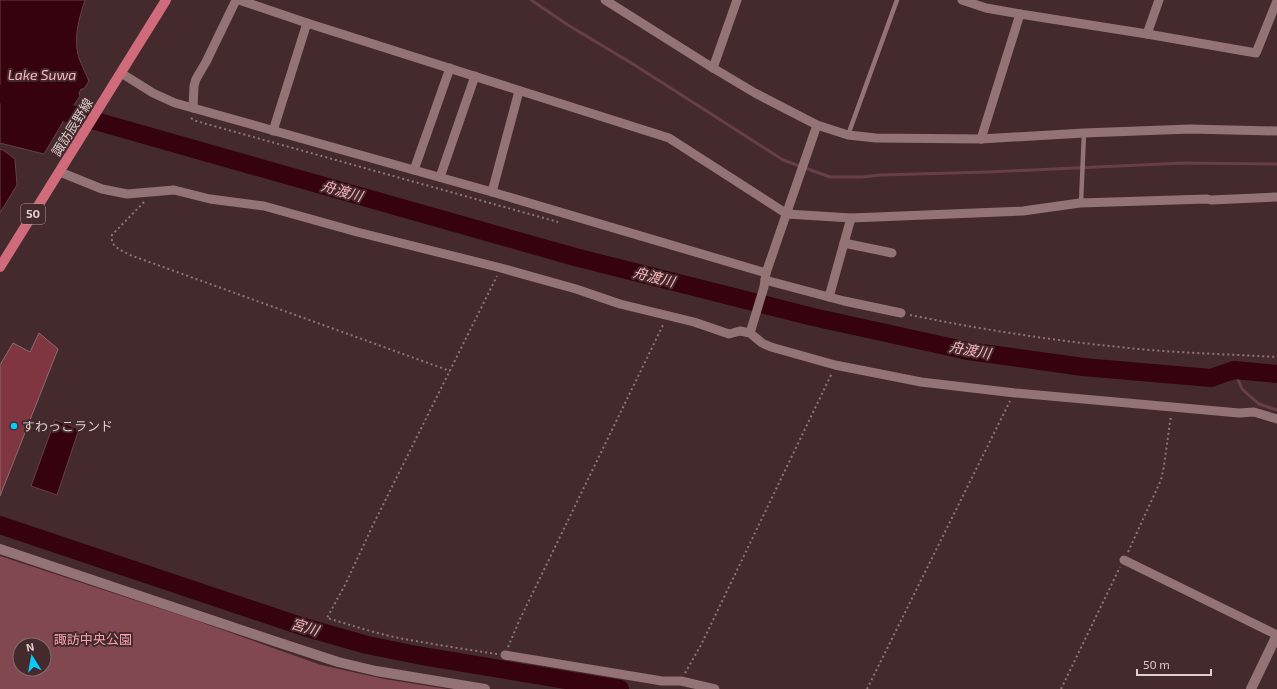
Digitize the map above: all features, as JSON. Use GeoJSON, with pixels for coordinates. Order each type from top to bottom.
{"type":"FeatureCollection","features":[{"type":"Feature","properties":{"kind":"main road","name":"諏訪辰野線"},"geometry":{"type":"LineString","coordinates":[[0,267],[166,0]]}},
{"type":"Feature","properties":{"kind":"street"},"geometry":{"type":"LineString","coordinates":[[191,113],[196,79],[206,62],[236,0]]}},
{"type":"Feature","properties":{"kind":"street"},"geometry":{"type":"LineString","coordinates":[[239,0],[669,138],[787,214],[851,218],[1023,211],[1080,204],[1277,197]]}},
{"type":"Feature","properties":{"kind":"street"},"geometry":{"type":"LineString","coordinates":[[605,0],[755,93],[817,124],[848,135],[876,138],[981,139],[1190,129],[1277,131]]}},
{"type":"Feature","properties":{"kind":"street"},"geometry":{"type":"LineString","coordinates":[[713,68],[736,0]]}},
{"type":"Feature","properties":{"kind":"street"},"geometry":{"type":"LineString","coordinates":[[962,0],[986,8],[1256,53],[1277,1]]}},
{"type":"Feature","properties":{"kind":"street"},"geometry":{"type":"LineString","coordinates":[[1147,34],[1159,0]]}},
{"type":"Feature","properties":{"kind":"street"},"geometry":{"type":"LineString","coordinates":[[981,139],[1020,14]]}},
{"type":"Feature","properties":{"kind":"street"},"geometry":{"type":"LineString","coordinates":[[273,131],[307,23]]}},
{"type":"Feature","properties":{"kind":"street"},"geometry":{"type":"LineString","coordinates":[[414,170],[450,68]]}},
{"type":"Feature","properties":{"kind":"street"},"geometry":{"type":"LineString","coordinates":[[121,73],[191,113],[273,131],[440,177],[492,192],[765,280],[829,297],[901,313]]}},
{"type":"Feature","properties":{"kind":"street"},"geometry":{"type":"LineString","coordinates":[[440,177],[475,76]]}},
{"type":"Feature","properties":{"kind":"street"},"geometry":{"type":"LineString","coordinates":[[492,192],[519,91]]}},
{"type":"Feature","properties":{"kind":"street"},"geometry":{"type":"LineString","coordinates":[[751,330],[765,280],[817,124]]}},
{"type":"Feature","properties":{"kind":"street"},"geometry":{"type":"LineString","coordinates":[[60,172],[102,189],[127,194],[153,193],[174,190],[210,199],[264,206],[357,232],[501,268],[576,289],[620,304],[694,322],[729,334],[751,330]]}},
{"type":"Feature","properties":{"kind":"street"},"geometry":{"type":"LineString","coordinates":[[829,297],[851,218]]}},
{"type":"Feature","properties":{"kind":"street"},"geometry":{"type":"LineString","coordinates":[[844,243],[892,253]]}},
{"type":"Feature","properties":{"kind":"street"},"geometry":{"type":"LineString","coordinates":[[751,330],[762,343],[771,347],[836,365],[921,382],[1014,393],[1239,413],[1254,412],[1277,419]]}},
{"type":"Feature","properties":{"kind":"street"},"geometry":{"type":"LineString","coordinates":[[0,548],[338,662],[376,671],[485,689]]}},
{"type":"Feature","properties":{"kind":"street"},"geometry":{"type":"LineString","coordinates":[[1124,560],[1277,635],[1251,689]]}},
{"type":"Feature","properties":{"kind":"street"},"geometry":{"type":"LineString","coordinates":[[505,655],[680,685],[715,689]]}},
{"type":"Feature","properties":{"kind":"lane"},"geometry":{"type":"LineString","coordinates":[[848,135],[897,0]]}},
{"type":"Feature","properties":{"kind":"lane"},"geometry":{"type":"LineString","coordinates":[[1080,204],[1084,133]]}},
{"type":"Feature","properties":{"kind":"path"},"geometry":{"type":"LineString","coordinates":[[191,113],[196,121],[565,224]]}},
{"type":"Feature","properties":{"kind":"path"},"geometry":{"type":"LineString","coordinates":[[153,193],[112,235],[111,240],[114,246],[130,256],[450,371]]}},
{"type":"Feature","properties":{"kind":"path"},"geometry":{"type":"LineString","coordinates":[[501,268],[372,527],[346,583],[327,618],[359,628],[397,637],[442,646],[505,655],[520,619],[668,316]]}},
{"type":"Feature","properties":{"kind":"path"},"geometry":{"type":"LineString","coordinates":[[901,313],[967,327],[1121,348],[1277,357]]}},
{"type":"Feature","properties":{"kind":"path"},"geometry":{"type":"LineString","coordinates":[[680,685],[701,645],[836,365]]}},
{"type":"Feature","properties":{"kind":"path"},"geometry":{"type":"LineString","coordinates":[[867,689],[1014,393]]}},
{"type":"Feature","properties":{"kind":"green space","name":"諏訪中央公園"},"geometry":{"type":"Polygon","coordinates":[[[0,556],[189,618],[321,665],[384,679],[447,689],[0,689],[0,556]]]}},
{"type":"Feature","properties":{"kind":"water","name":"Lake Suwa"},"geometry":{"type":"Polygon","coordinates":[[[0,0],[85,0],[79,21],[77,51],[89,81],[84,89],[81,89],[79,93],[80,96],[67,115],[64,115],[62,118],[63,122],[44,154],[0,143],[0,0]]]}},
{"type":"Feature","properties":{"kind":"water"},"geometry":{"type":"Polygon","coordinates":[[[0,149],[15,159],[17,185],[0,213],[0,149]]]}},
{"type":"Feature","properties":{"kind":"water"},"geometry":{"type":"Polygon","coordinates":[[[55,420],[79,429],[57,495],[31,486],[55,420]]]}},
{"type":"Feature","properties":{"kind":"building","name":"すわっこランド"},"geometry":{"type":"Polygon","coordinates":[[[39,333],[58,349],[0,496],[0,365],[13,343],[30,352],[39,333]]]}},
{"type":"Feature","properties":{"kind":"waterway"},"geometry":{"type":"LineString","coordinates":[[531,0],[568,25],[633,64],[783,160],[830,177],[988,172],[1184,163],[1277,164]]}},
{"type":"Feature","properties":{"kind":"waterway","name":"舟渡川"},"geometry":{"type":"LineString","coordinates":[[0,94],[575,257],[813,317],[968,351],[1083,367],[1211,378],[1234,370],[1277,374]]}},
{"type":"Feature","properties":{"kind":"waterway"},"geometry":{"type":"LineString","coordinates":[[1234,370],[1242,389],[1259,404],[1277,410]]}},
{"type":"Feature","properties":{"kind":"waterway","name":"宮川"},"geometry":{"type":"LineString","coordinates":[[0,525],[304,627],[367,645],[422,656],[620,689]]}},
{"type":"Feature","properties":{"kind":"place","name":"すわっこランド"},"geometry":{"type":"Point","coordinates":[14,426]}}]}
